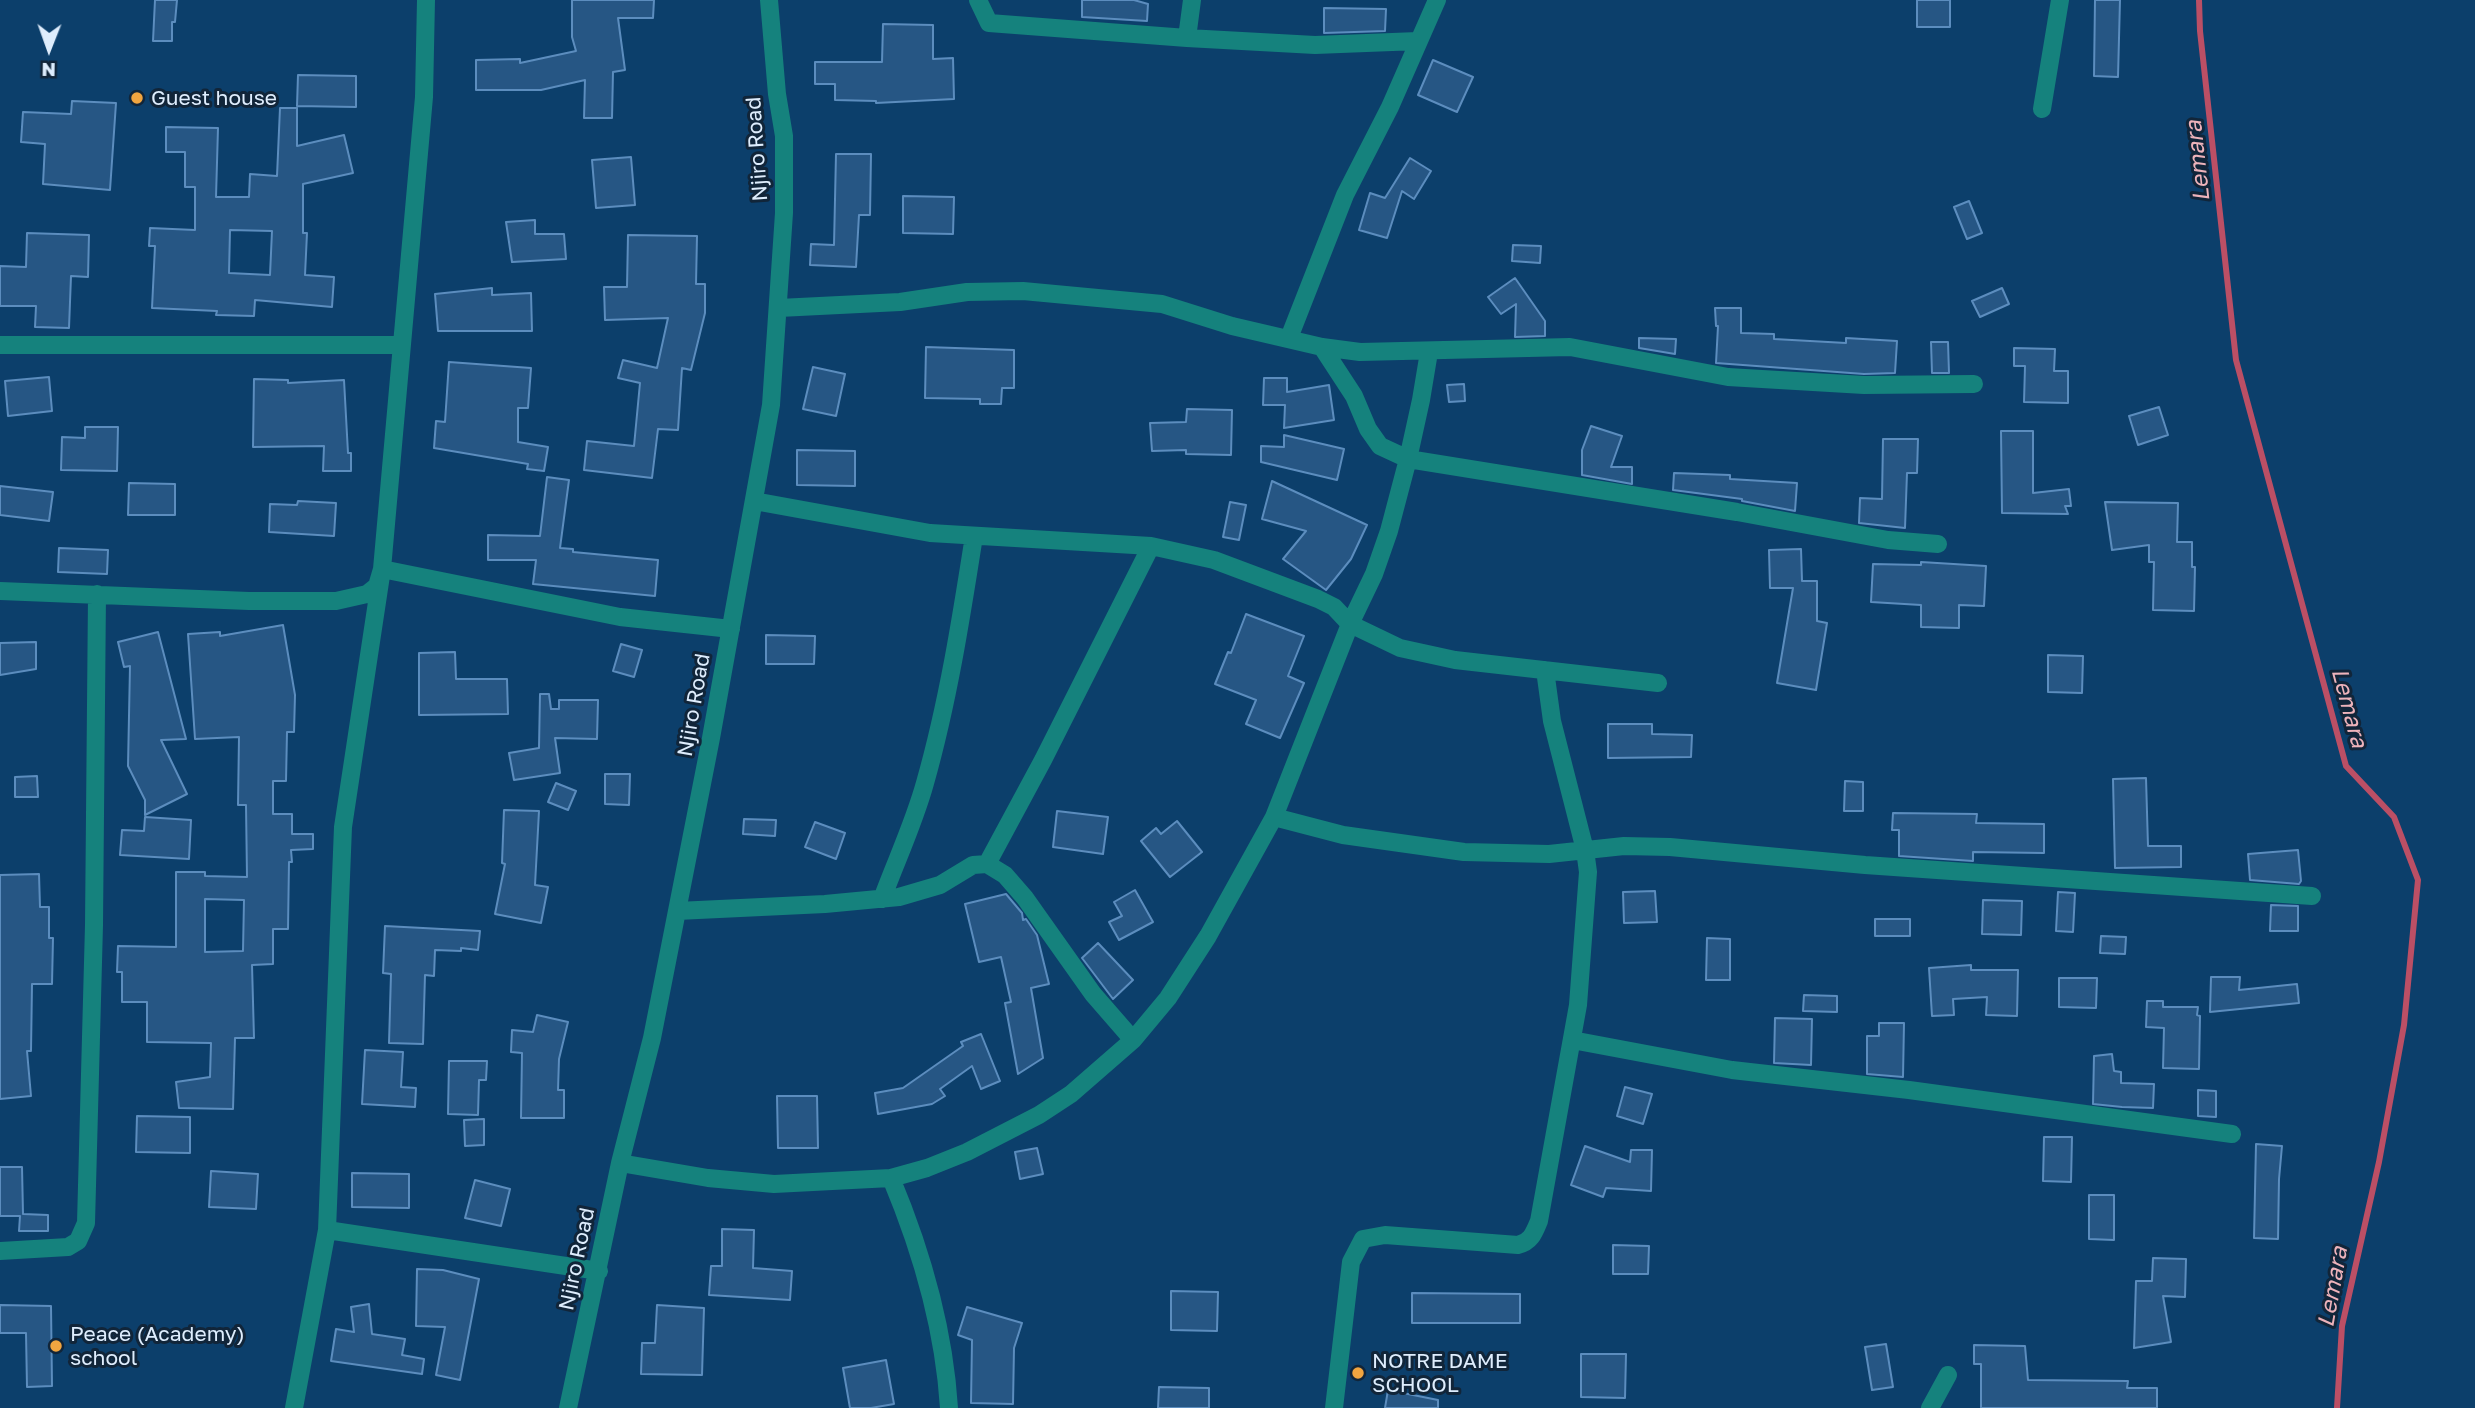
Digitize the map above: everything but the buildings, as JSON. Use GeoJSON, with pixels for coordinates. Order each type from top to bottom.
{"type":"FeatureCollection","features":[{"type":"Feature","properties":{"kind":"street"},"geometry":{"type":"LineString","coordinates":[[294,1408],[327,1230],[343,827],[382,569],[425,97],[426,0]]}},
{"type":"Feature","properties":{"kind":"street","name":"Njiro Road"},"geometry":{"type":"LineString","coordinates":[[568,1408],[620,1163],[652,1038],[771,405],[784,213],[784,136],[769,0]]}},
{"type":"Feature","properties":{"kind":"street"},"geometry":{"type":"LineString","coordinates":[[978,0],[989,23],[1315,45],[1418,41]]}},
{"type":"Feature","properties":{"kind":"street"},"geometry":{"type":"LineString","coordinates":[[1187,38],[1192,0]]}},
{"type":"Feature","properties":{"kind":"street"},"geometry":{"type":"LineString","coordinates":[[1289,338],[1345,195],[1390,107],[1437,0]]}},
{"type":"Feature","properties":{"kind":"street"},"geometry":{"type":"LineString","coordinates":[[2042,109],[2060,0]]}},
{"type":"Feature","properties":{"kind":"street"},"geometry":{"type":"LineString","coordinates":[[779,308],[900,302],[967,292],[1023,291],[1163,304],[1232,326],[1360,352],[1570,347],[1728,377],[1864,385],[1974,384]]}},
{"type":"Feature","properties":{"kind":"street"},"geometry":{"type":"LineString","coordinates":[[0,345],[402,345]]}},
{"type":"Feature","properties":{"kind":"street"},"geometry":{"type":"LineString","coordinates":[[1322,346],[1354,396],[1368,429],[1380,446],[1408,459],[1737,512],[1888,540],[1938,544]]}},
{"type":"Feature","properties":{"kind":"street"},"geometry":{"type":"LineString","coordinates":[[620,1163],[708,1178],[774,1184],[891,1178],[927,1168],[967,1152],[1039,1115],[1070,1094],[1133,1040],[1168,998],[1208,936],[1274,817],[1350,624],[1374,574],[1389,531],[1408,459],[1429,352]]}},
{"type":"Feature","properties":{"kind":"street"},"geometry":{"type":"LineString","coordinates":[[754,500],[892,527],[974,536],[1151,545],[1214,560],[1283,584],[1334,607],[1350,624],[1400,648],[1455,660],[1658,683]]}},
{"type":"Feature","properties":{"kind":"street"},"geometry":{"type":"LineString","coordinates":[[882,899],[917,807],[943,715],[974,536]]}},
{"type":"Feature","properties":{"kind":"street"},"geometry":{"type":"LineString","coordinates":[[987,864],[1043,761],[1151,545]]}},
{"type":"Feature","properties":{"kind":"street"},"geometry":{"type":"LineString","coordinates":[[0,591],[249,601],[336,601],[367,594],[377,586],[382,569]]}},
{"type":"Feature","properties":{"kind":"street"},"geometry":{"type":"LineString","coordinates":[[382,569],[620,617],[731,629]]}},
{"type":"Feature","properties":{"kind":"street"},"geometry":{"type":"LineString","coordinates":[[0,1251],[68,1247],[84,1233],[86,1223],[94,939],[97,594]]}},
{"type":"Feature","properties":{"kind":"street"},"geometry":{"type":"LineString","coordinates":[[1334,1408],[1351,1262],[1363,1239],[1385,1235],[1518,1245],[1531,1238],[1539,1221],[1578,1005],[1588,899],[1585,850],[1552,721],[1545,670]]}},
{"type":"Feature","properties":{"kind":"street"},"geometry":{"type":"LineString","coordinates":[[1274,817],[1343,835],[1464,852],[1549,854],[1624,846],[1670,847],[1878,866],[2312,896]]}},
{"type":"Feature","properties":{"kind":"street"},"geometry":{"type":"LineString","coordinates":[[677,911],[882,899],[928,890],[973,865],[987,864],[1005,875],[1025,898],[1093,994],[1133,1040]]}},
{"type":"Feature","properties":{"kind":"street"},"geometry":{"type":"LineString","coordinates":[[1572,1040],[1732,1070],[1909,1090],[2232,1134]]}},
{"type":"Feature","properties":{"kind":"street"},"geometry":{"type":"LineString","coordinates":[[891,1178],[914,1232],[925,1268],[941,1336],[949,1408]]}},
{"type":"Feature","properties":{"kind":"street"},"geometry":{"type":"LineString","coordinates":[[327,1230],[599,1271]]}},
{"type":"Feature","properties":{"kind":"street"},"geometry":{"type":"LineString","coordinates":[[1930,1408],[1948,1375]]}},
{"type":"Feature","properties":{"kind":"waterway","name":"Lemara"},"geometry":{"type":"LineString","coordinates":[[2199,0],[2200,31],[2236,360],[2346,766],[2394,817],[2418,880],[2404,1025],[2379,1162],[2342,1326],[2337,1408]]}},
{"type":"Feature","properties":{"kind":"place","name":"Guest house"},"geometry":{"type":"Point","coordinates":[137,98]}},
{"type":"Feature","properties":{"kind":"place","name":"Peace (Academy) school"},"geometry":{"type":"Point","coordinates":[56,1346]}},
{"type":"Feature","properties":{"kind":"place","name":"NOTRE DAME SCHOOL"},"geometry":{"type":"Point","coordinates":[1358,1373]}}]}
